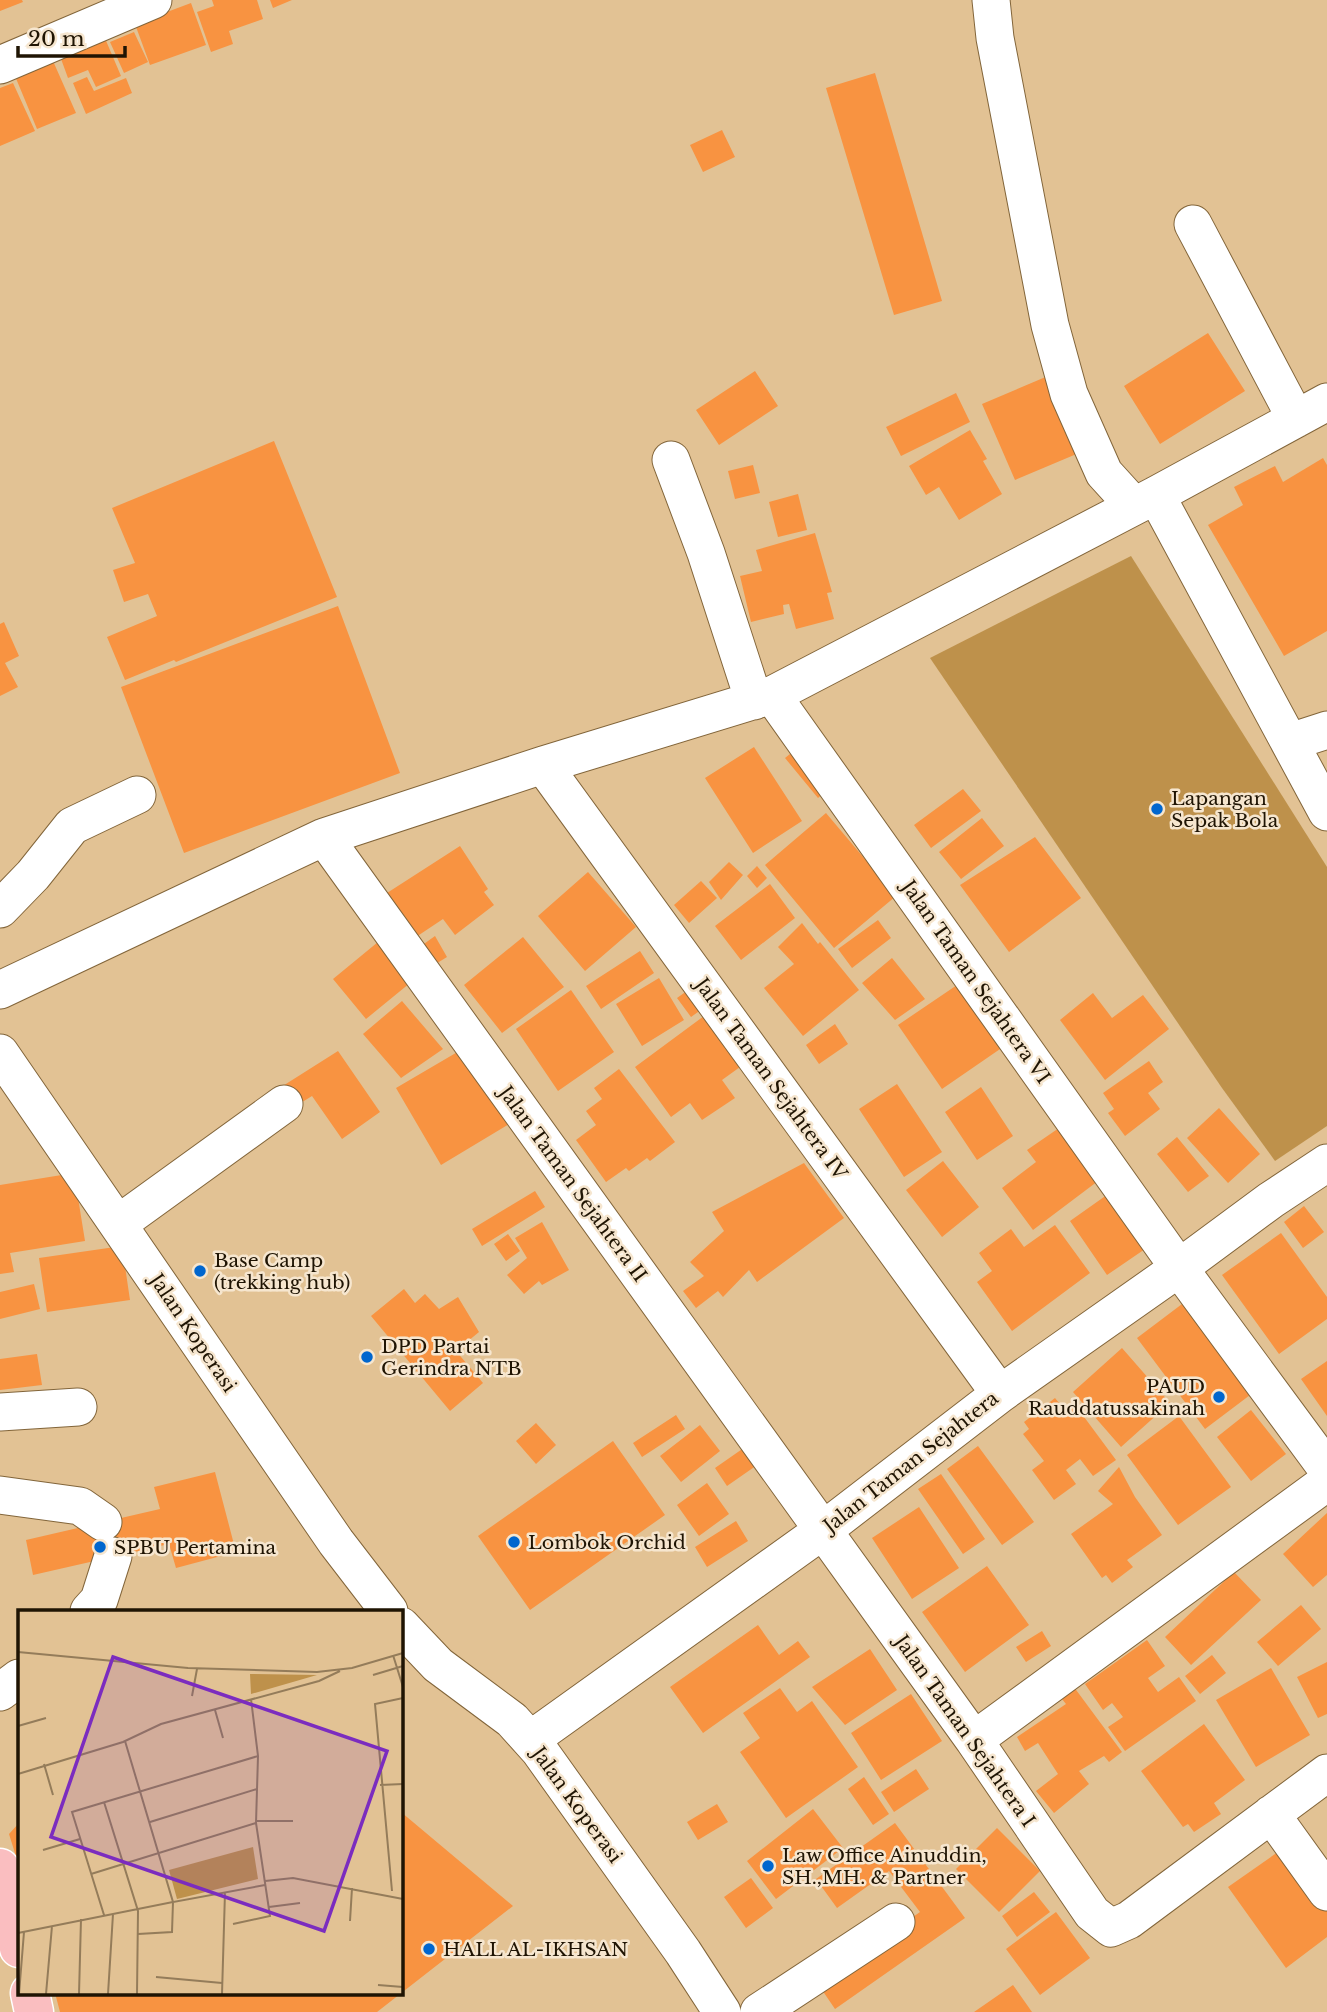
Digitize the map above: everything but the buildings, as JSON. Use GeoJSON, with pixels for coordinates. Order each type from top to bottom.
{"type":"FeatureCollection","features":[{"type":"Feature","properties":{"kind":"highway"},"geometry":{"type":"LineString","coordinates":[[0,1868],[18,1941]]}},
{"type":"Feature","properties":{"kind":"highway"},"geometry":{"type":"LineString","coordinates":[[30,1994],[34,2012]]}},
{"type":"Feature","properties":{"kind":"street"},"geometry":{"type":"LineString","coordinates":[[0,65],[153,0]]}},
{"type":"Feature","properties":{"kind":"street"},"geometry":{"type":"LineString","coordinates":[[991,0],[995,37],[1050,325],[1069,394],[1104,473],[1145,501],[1290,742],[1327,812]]}},
{"type":"Feature","properties":{"kind":"street"},"geometry":{"type":"LineString","coordinates":[[0,990],[324,837],[542,765],[763,698],[1145,501],[1311,411],[1194,224]]}},
{"type":"Feature","properties":{"kind":"street","name":"Jalan Taman Sejahtera VI"},"geometry":{"type":"LineString","coordinates":[[671,460],[763,698],[1327,1469]]}},
{"type":"Feature","properties":{"kind":"street"},"geometry":{"type":"LineString","coordinates":[[1290,742],[1327,730]]}},
{"type":"Feature","properties":{"kind":"street","name":"Jalan Taman Sejahtera IV"},"geometry":{"type":"LineString","coordinates":[[542,765],[1000,1394]]}},
{"type":"Feature","properties":{"kind":"street"},"geometry":{"type":"LineString","coordinates":[[0,909],[33,875],[72,826],[137,794]]}},
{"type":"Feature","properties":{"kind":"street","name":"Jalan Taman Sejahtera II"},"geometry":{"type":"LineString","coordinates":[[324,837],[822,1531]]}},
{"type":"Feature","properties":{"kind":"street","name":"Jalan Koperasi"},"geometry":{"type":"LineString","coordinates":[[0,1053],[336,1542],[388,1610]]}},
{"type":"Feature","properties":{"kind":"street"},"geometry":{"type":"LineString","coordinates":[[118,1224],[284,1104]]}},
{"type":"Feature","properties":{"kind":"street","name":"Jalan Taman Sejahtera"},"geometry":{"type":"LineString","coordinates":[[530,1740],[822,1531],[1000,1394],[1327,1163]]}},
{"type":"Feature","properties":{"kind":"street"},"geometry":{"type":"LineString","coordinates":[[0,1412],[78,1407]]}},
{"type":"Feature","properties":{"kind":"street"},"geometry":{"type":"LineString","coordinates":[[974,1740],[1327,1482]]}},
{"type":"Feature","properties":{"kind":"street"},"geometry":{"type":"LineString","coordinates":[[0,1495],[80,1506],[103,1522]]}},
{"type":"Feature","properties":{"kind":"street","name":"Jalan Taman Sejahtera I"},"geometry":{"type":"LineString","coordinates":[[822,1531],[974,1740],[1093,1913],[1111,1928],[1129,1920],[1271,1814]]}},
{"type":"Feature","properties":{"kind":"street"},"geometry":{"type":"LineString","coordinates":[[90,1610],[99,1600],[113,1556]]}},
{"type":"Feature","properties":{"kind":"street","name":"Jalan Koperasi"},"geometry":{"type":"LineString","coordinates":[[402,1627],[438,1665],[512,1720],[530,1740],[683,1952],[722,2012]]}},
{"type":"Feature","properties":{"kind":"street"},"geometry":{"type":"LineString","coordinates":[[0,1692],[18,1679]]}},
{"type":"Feature","properties":{"kind":"street"},"geometry":{"type":"LineString","coordinates":[[1327,1773],[1271,1814],[1327,1892]]}},
{"type":"Feature","properties":{"kind":"street"},"geometry":{"type":"LineString","coordinates":[[759,2012],[897,1922]]}},
{"type":"Feature","properties":{"kind":"shaded area"},"geometry":{"type":"Polygon","coordinates":[[[1131,556],[1327,867],[1327,1126],[1275,1161],[1222,1088],[930,658],[1131,556]]]}},
{"type":"Feature","properties":{"kind":"place","name":"Lapangan Sepak Bola"},"geometry":{"type":"Point","coordinates":[1157,809]}},
{"type":"Feature","properties":{"kind":"place","name":"Base Camp (trekking hub)"},"geometry":{"type":"Point","coordinates":[200,1271]}},
{"type":"Feature","properties":{"kind":"place","name":"DPD Partai Gerindra NTB"},"geometry":{"type":"Point","coordinates":[367,1357]}},
{"type":"Feature","properties":{"kind":"place","name":"PAUD Rauddatussakinah"},"geometry":{"type":"Point","coordinates":[1219,1397]}},
{"type":"Feature","properties":{"kind":"place","name":"Lombok Orchid"},"geometry":{"type":"Point","coordinates":[514,1542]}},
{"type":"Feature","properties":{"kind":"place","name":"SPBU Pertamina"},"geometry":{"type":"Point","coordinates":[100,1547]}},
{"type":"Feature","properties":{"kind":"place","name":"Law Office Ainuddin, SH.,MH. & Partner"},"geometry":{"type":"Point","coordinates":[768,1866]}},
{"type":"Feature","properties":{"kind":"place","name":"HALL AL-IKHSAN"},"geometry":{"type":"Point","coordinates":[429,1949]}}]}
